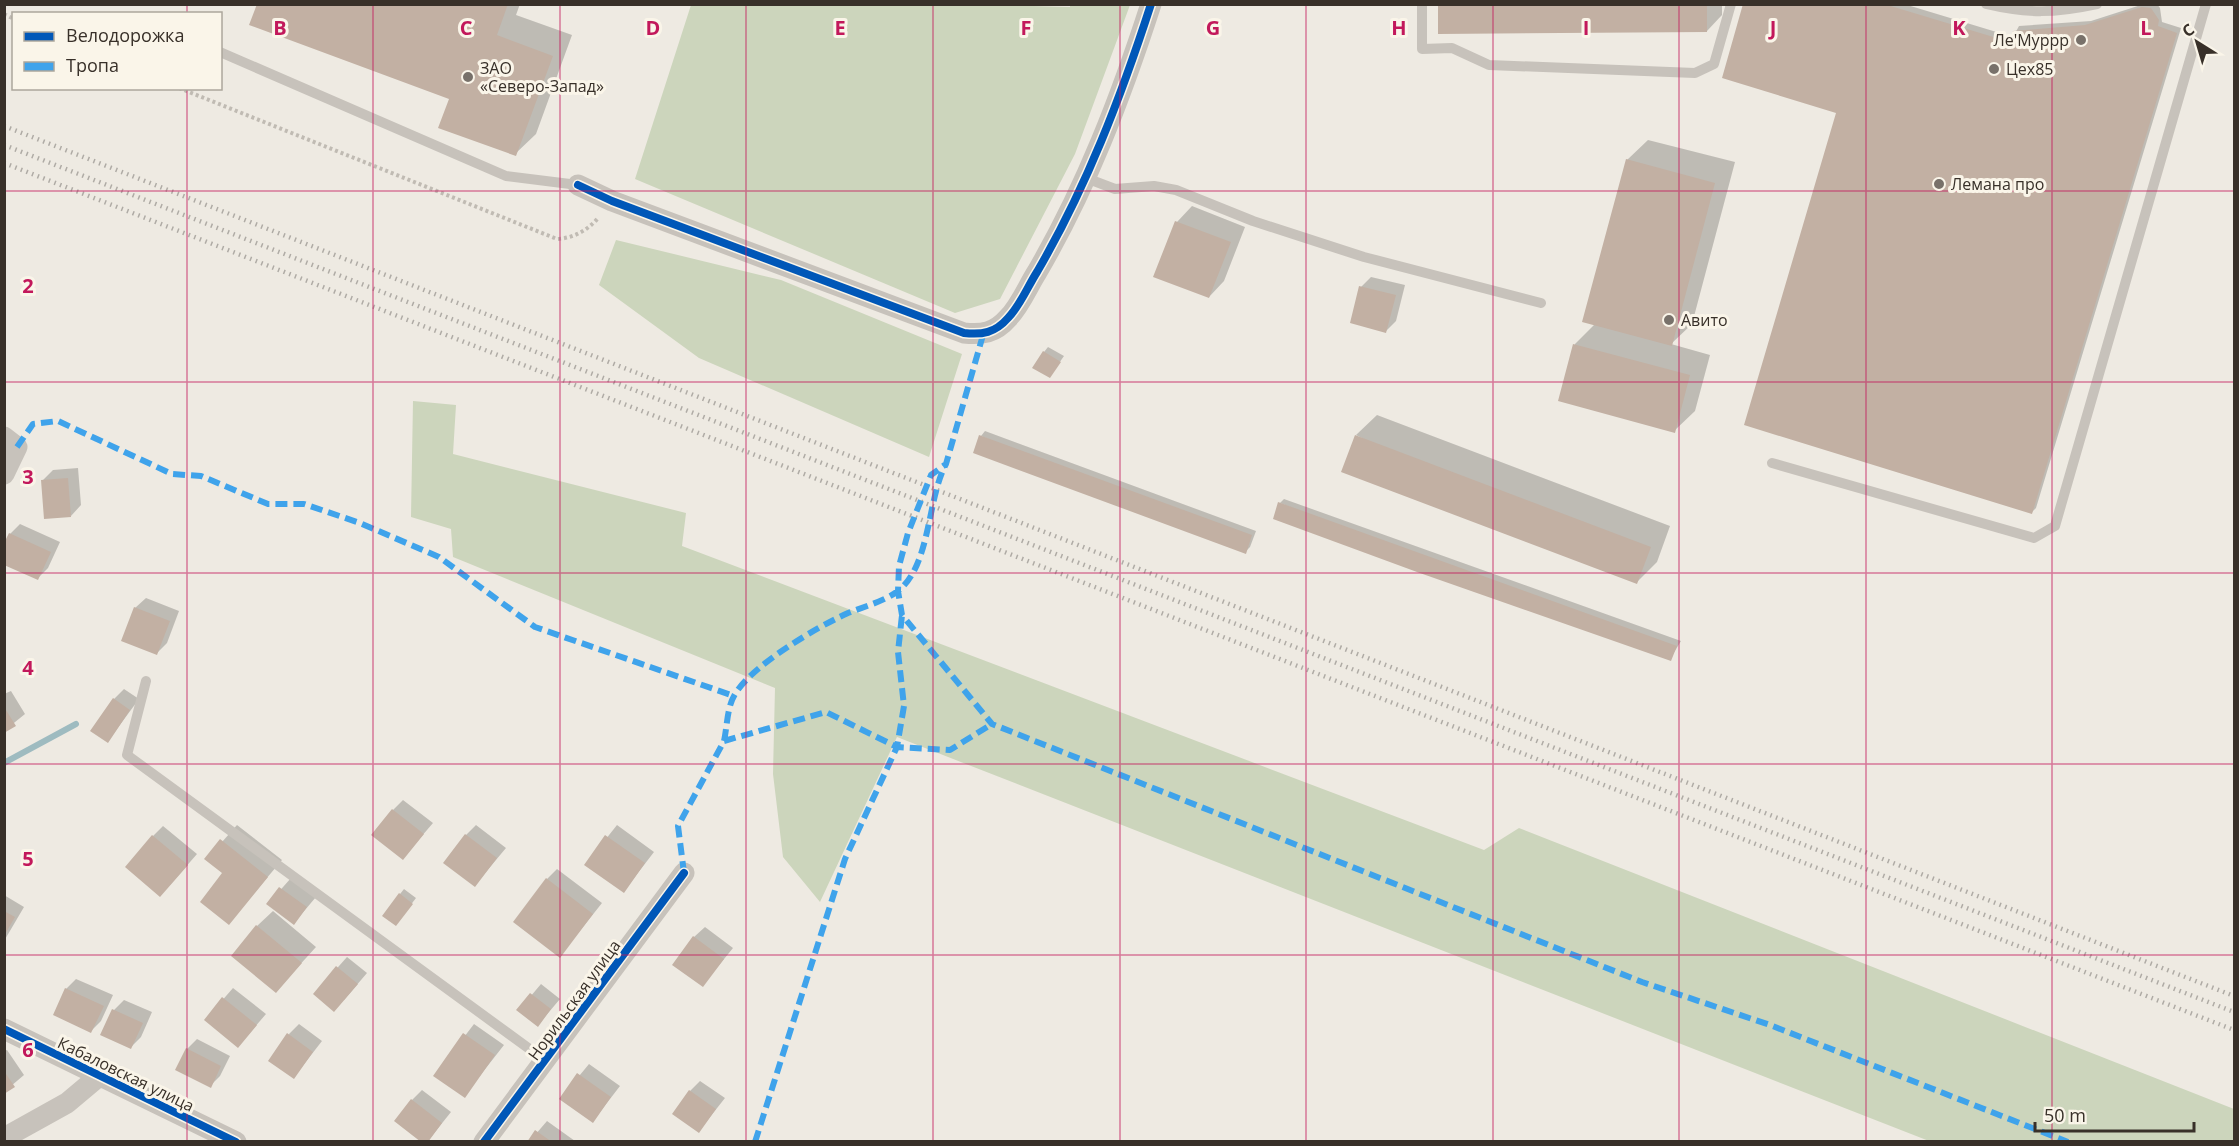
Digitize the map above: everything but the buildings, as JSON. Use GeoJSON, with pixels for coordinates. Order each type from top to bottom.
{"type":"FeatureCollection","features":[{"type":"Feature","properties":{"kind":"street"},"geometry":{"type":"LineString","coordinates":[[578,185],[618,203],[964,333],[983,335],[1009,318],[1049,251],[1086,178],[1126,82],[1151,4]]}},
{"type":"Feature","properties":{"kind":"street"},"geometry":{"type":"LineString","coordinates":[[4,437],[17,447],[4,474]]}},
{"type":"Feature","properties":{"kind":"street","name":"Норильская улица"},"geometry":{"type":"LineString","coordinates":[[484,1142],[684,873]]}},
{"type":"Feature","properties":{"kind":"street","name":"Кабаловская улица"},"geometry":{"type":"LineString","coordinates":[[4,1029],[98,1077],[236,1142]]}},
{"type":"Feature","properties":{"kind":"street"},"geometry":{"type":"LineString","coordinates":[[4,1138],[67,1103],[98,1077]]}},
{"type":"Feature","properties":{"kind":"lane"},"geometry":{"type":"LineString","coordinates":[[1422,4],[1422,49],[1452,48],[1489,65],[1695,73],[1714,64],[1731,4]]}},
{"type":"Feature","properties":{"kind":"lane"},"geometry":{"type":"LineString","coordinates":[[1986,4],[2007,9],[2056,13],[2097,4]]}},
{"type":"Feature","properties":{"kind":"lane"},"geometry":{"type":"LineString","coordinates":[[1772,463],[2034,538],[2055,526],[2206,4]]}},
{"type":"Feature","properties":{"kind":"lane"},"geometry":{"type":"LineString","coordinates":[[222,53],[506,176],[578,185]]}},
{"type":"Feature","properties":{"kind":"lane"},"geometry":{"type":"LineString","coordinates":[[1086,178],[1115,189],[1144,186],[1176,190],[1253,221],[1364,257],[1541,303]]}},
{"type":"Feature","properties":{"kind":"lane"},"geometry":{"type":"LineString","coordinates":[[146,681],[127,754],[546,1061]]}},
{"type":"Feature","properties":{"kind":"path"},"geometry":{"type":"LineString","coordinates":[[184,90],[557,239],[567,239],[579,233],[618,203]]}},
{"type":"Feature","properties":{"kind":"green space"},"geometry":{"type":"Polygon","coordinates":[[[958,4],[1070,7],[1070,4],[1130,5],[1075,154],[1000,299],[955,313],[635,179],[691,5],[958,4]]]}},
{"type":"Feature","properties":{"kind":"green space"},"geometry":{"type":"Polygon","coordinates":[[[616,240],[781,280],[962,354],[929,457],[699,358],[599,285],[616,240]]]}},
{"type":"Feature","properties":{"kind":"green space"},"geometry":{"type":"Polygon","coordinates":[[[413,401],[456,405],[453,454],[686,513],[682,546],[1484,850],[1519,828],[2234,1109],[2234,1141],[1929,1141],[897,737],[820,902],[783,857],[773,774],[775,688],[453,557],[451,529],[411,517],[413,401]]]}},
{"type":"Feature","properties":{"kind":"waterway"},"geometry":{"type":"LineString","coordinates":[[4,763],[76,724]]}},
{"type":"Feature","properties":{"kind":"railway"},"geometry":{"type":"LineString","coordinates":[[4,126],[2234,996]]}},
{"type":"Feature","properties":{"kind":"railway"},"geometry":{"type":"LineString","coordinates":[[4,145],[2234,1012]]}},
{"type":"Feature","properties":{"kind":"railway"},"geometry":{"type":"LineString","coordinates":[[4,163],[2234,1030]]}},
{"type":"Feature","properties":{"kind":"marked path"},"geometry":{"type":"LineString","coordinates":[[983,335],[946,464],[931,475],[908,533],[899,566],[898,591],[902,615],[992,724],[1642,982],[1770,1025],[2068,1142]]}},
{"type":"Feature","properties":{"kind":"marked path"},"geometry":{"type":"LineString","coordinates":[[17,447],[33,424],[58,421],[172,474],[201,476],[268,504],[304,504],[360,523],[439,557],[535,627],[734,696]]}},
{"type":"Feature","properties":{"kind":"marked path"},"geometry":{"type":"LineString","coordinates":[[724,741],[734,696],[754,672],[785,648],[848,613],[887,598],[909,580],[923,549],[935,495],[946,464]]}},
{"type":"Feature","properties":{"kind":"marked path"},"geometry":{"type":"LineString","coordinates":[[755,1142],[845,859],[897,747],[904,706],[898,652],[902,615]]}},
{"type":"Feature","properties":{"kind":"marked path"},"geometry":{"type":"LineString","coordinates":[[684,873],[678,826],[724,741],[826,712],[897,747],[950,750],[992,724]]}},
{"type":"Feature","properties":{"kind":"cycle path"},"geometry":{"type":"LineString","coordinates":[[578,185],[612,201],[964,333],[988,332],[1003,323],[1016,308],[1071,208],[1115,108],[1151,4]]}},
{"type":"Feature","properties":{"kind":"cycle path"},"geometry":{"type":"LineString","coordinates":[[484,1142],[684,873]]}},
{"type":"Feature","properties":{"kind":"cycle path"},"geometry":{"type":"LineString","coordinates":[[4,1029],[236,1142]]}},
{"type":"Feature","properties":{"kind":"place","name":"Ле'Муррр"},"geometry":{"type":"Point","coordinates":[2081,40]}},
{"type":"Feature","properties":{"kind":"place","name":"Цех85"},"geometry":{"type":"Point","coordinates":[1994,69]}},
{"type":"Feature","properties":{"kind":"place","name":"ЗАО «Северо-Запад»"},"geometry":{"type":"Point","coordinates":[468,77]}},
{"type":"Feature","properties":{"kind":"place","name":"Лемана про"},"geometry":{"type":"Point","coordinates":[1939,184]}},
{"type":"Feature","properties":{"kind":"place","name":"Авито"},"geometry":{"type":"Point","coordinates":[1669,320]}}]}
